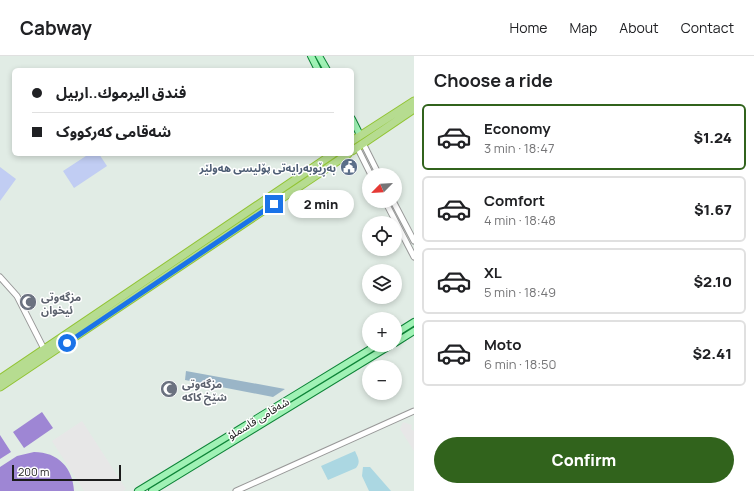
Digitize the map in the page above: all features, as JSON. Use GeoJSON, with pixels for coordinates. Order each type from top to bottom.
{"type":"FeatureCollection","features":[{"type":"Feature","properties":{"kind":"highway"},"geometry":{"type":"LineString","coordinates":[[355,136],[414,101]]}},
{"type":"Feature","properties":{"kind":"highway"},"geometry":{"type":"LineString","coordinates":[[358,147],[414,109]]}},
{"type":"Feature","properties":{"kind":"highway"},"geometry":{"type":"LineString","coordinates":[[0,387],[184,261],[330,156]]}},
{"type":"Feature","properties":{"kind":"highway"},"geometry":{"type":"LineString","coordinates":[[195,252],[345,156]]}},
{"type":"Feature","properties":{"kind":"highway"},"geometry":{"type":"LineString","coordinates":[[0,379],[44,349],[184,261]]}},
{"type":"Feature","properties":{"kind":"main road"},"geometry":{"type":"LineString","coordinates":[[311,56],[317,68]]}},
{"type":"Feature","properties":{"kind":"main road"},"geometry":{"type":"LineString","coordinates":[[319,56],[326,68]]}},
{"type":"Feature","properties":{"kind":"main road"},"geometry":{"type":"LineString","coordinates":[[402,330],[414,322]]}},
{"type":"Feature","properties":{"kind":"main road"},"geometry":{"type":"LineString","coordinates":[[402,339],[414,331]]}},
{"type":"Feature","properties":{"kind":"main road","name":"شەقامی قاسملۆ"},"geometry":{"type":"LineString","coordinates":[[138,491],[366,352]]}},
{"type":"Feature","properties":{"kind":"main road","name":"شەقامی قاسملۆ"},"geometry":{"type":"LineString","coordinates":[[152,491],[380,352]]}},
{"type":"Feature","properties":{"kind":"main road"},"geometry":{"type":"LineString","coordinates":[[190,459],[194,466]]}},
{"type":"Feature","properties":{"kind":"street"},"geometry":{"type":"LineString","coordinates":[[358,147],[368,168]]}},
{"type":"Feature","properties":{"kind":"street"},"geometry":{"type":"LineString","coordinates":[[358,147],[374,168]]}},
{"type":"Feature","properties":{"kind":"street"},"geometry":{"type":"LineString","coordinates":[[389,208],[414,257]]}},
{"type":"Feature","properties":{"kind":"street"},"geometry":{"type":"LineString","coordinates":[[397,208],[414,241]]}},
{"type":"Feature","properties":{"kind":"street"},"geometry":{"type":"LineString","coordinates":[[0,277],[16,296],[44,349]]}},
{"type":"Feature","properties":{"kind":"street"},"geometry":{"type":"LineString","coordinates":[[236,491],[414,411]]}},
{"type":"Feature","properties":{"kind":"shaded area"},"geometry":{"type":"Polygon","coordinates":[[[86,156],[100,156],[107,166],[74,188],[63,171],[86,156]]]}},
{"type":"Feature","properties":{"kind":"shaded area"},"geometry":{"type":"Polygon","coordinates":[[[0,167],[16,179],[0,201],[0,167]]]}},
{"type":"Feature","properties":{"kind":"shaded area"},"geometry":{"type":"Polygon","coordinates":[[[186,371],[285,389],[273,397],[185,380],[186,371]]]}},
{"type":"Feature","properties":{"kind":"shaded area"},"geometry":{"type":"Polygon","coordinates":[[[42,412],[53,428],[24,448],[13,432],[42,412]]]}},
{"type":"Feature","properties":{"kind":"shaded area"},"geometry":{"type":"Polygon","coordinates":[[[82,421],[126,489],[123,491],[84,491],[52,441],[82,421]]]}},
{"type":"Feature","properties":{"kind":"shaded area"},"geometry":{"type":"Polygon","coordinates":[[[403,422],[412,425],[411,429],[414,431],[414,451],[400,429],[403,422]]]}},
{"type":"Feature","properties":{"kind":"shaded area"},"geometry":{"type":"Polygon","coordinates":[[[0,435],[11,452],[0,459],[0,435]]]}},
{"type":"Feature","properties":{"kind":"shaded area"},"geometry":{"type":"Polygon","coordinates":[[[355,451],[359,462],[358,466],[328,480],[321,466],[355,451]]]}},
{"type":"Feature","properties":{"kind":"shaded area"},"geometry":{"type":"Polygon","coordinates":[[[34,452],[50,455],[63,463],[71,475],[74,491],[0,491],[0,467],[17,456],[34,452]]]}},
{"type":"Feature","properties":{"kind":"shaded area"},"geometry":{"type":"Polygon","coordinates":[[[363,467],[370,467],[391,491],[369,491],[362,476],[363,467]]]}},
{"type":"Feature","properties":{"kind":"place","name":"بەڕێوبەرایەتی پۆلیسی هەولێر"},"geometry":{"type":"Point","coordinates":[349,167]}},
{"type":"Feature","properties":{"kind":"place","name":"مزگەوتی ئیخوان"},"geometry":{"type":"Point","coordinates":[28,302]}},
{"type":"Feature","properties":{"kind":"place","name":"مزگه‌وتی شێخ كاكه"},"geometry":{"type":"Point","coordinates":[169,389]}},
{"type":"Feature","properties":{"kind":"route"},"geometry":{"type":"LineString","coordinates":[[67,343],[274,204]]}}]}
